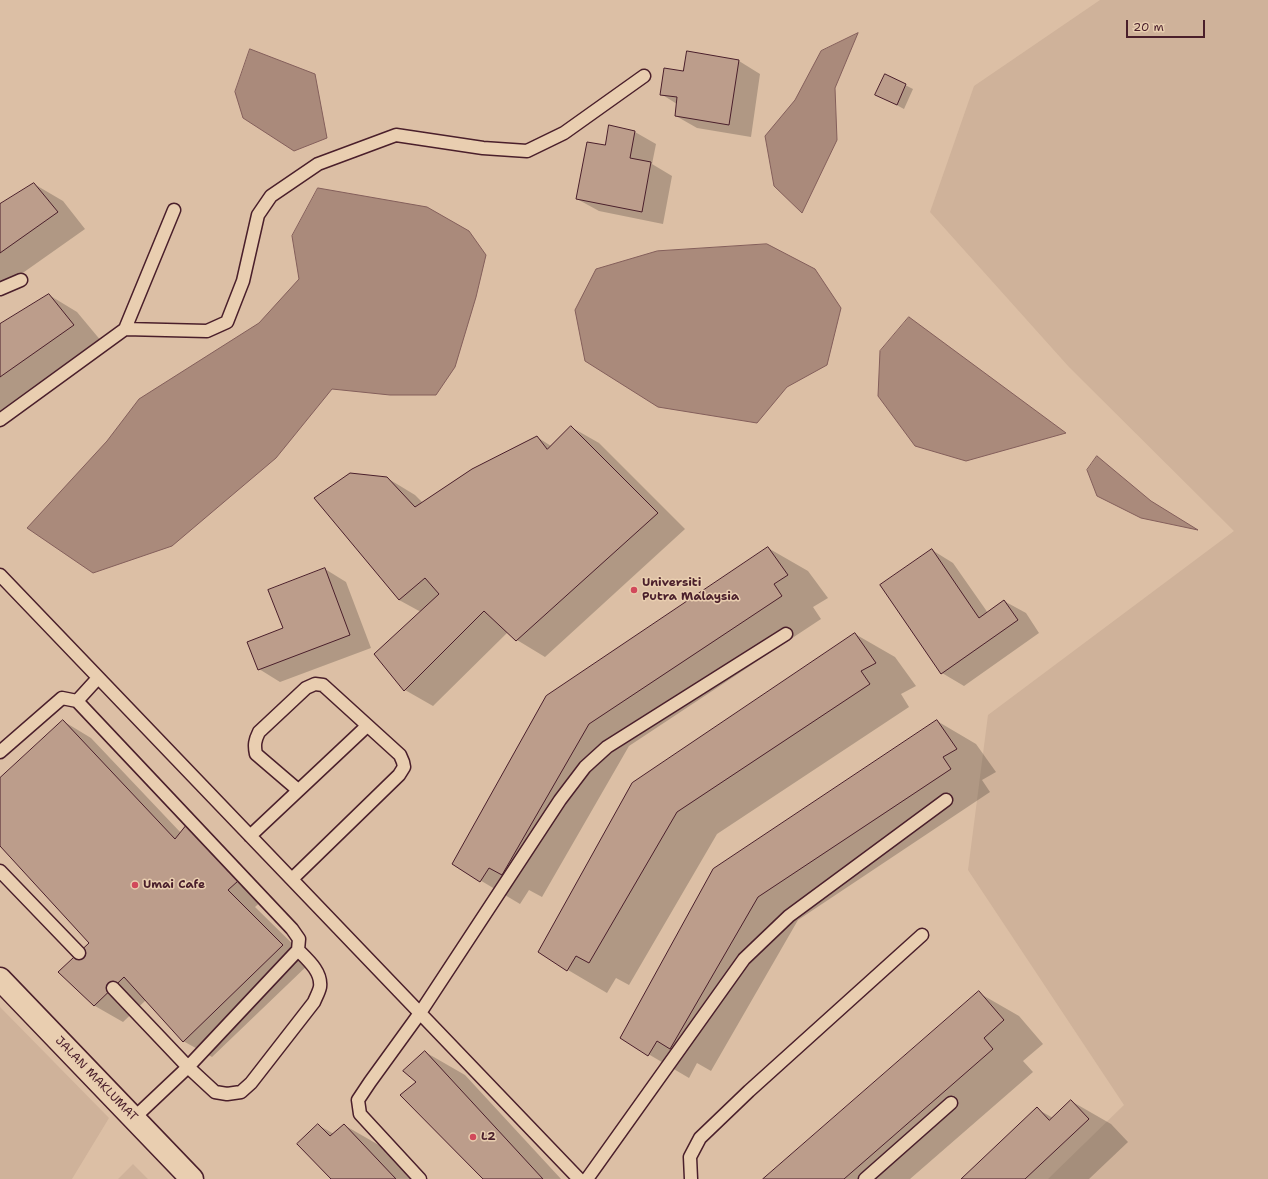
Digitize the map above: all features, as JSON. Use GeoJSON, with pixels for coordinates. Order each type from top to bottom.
{"type":"FeatureCollection","features":[{"type":"Feature","properties":{"kind":"street","name":"JALAN MAKLUMAT"},"geometry":{"type":"LineString","coordinates":[[0,979],[192,1179]]}},
{"type":"Feature","properties":{"kind":"lane"},"geometry":{"type":"LineString","coordinates":[[126,329],[207,331],[227,322],[243,281],[258,215],[271,196],[318,164],[396,135],[483,148],[526,151],[564,133],[644,76]]}},
{"type":"Feature","properties":{"kind":"lane"},"geometry":{"type":"LineString","coordinates":[[0,420],[126,329],[174,210]]}},
{"type":"Feature","properties":{"kind":"lane"},"geometry":{"type":"LineString","coordinates":[[0,289],[21,280]]}},
{"type":"Feature","properties":{"kind":"lane"},"geometry":{"type":"LineString","coordinates":[[0,575],[579,1179]]}},
{"type":"Feature","properties":{"kind":"lane"},"geometry":{"type":"LineString","coordinates":[[420,1179],[360,1114],[358,1100],[370,1082],[420,1014],[560,800],[585,767],[607,747],[786,634]]}},
{"type":"Feature","properties":{"kind":"lane"},"geometry":{"type":"LineString","coordinates":[[77,701],[98,678]]}},
{"type":"Feature","properties":{"kind":"lane"},"geometry":{"type":"LineString","coordinates":[[292,879],[399,775],[404,768],[403,762],[400,755],[324,685],[315,684],[306,688],[259,732],[255,740],[254,747],[256,754],[298,790]]}},
{"type":"Feature","properties":{"kind":"lane"},"geometry":{"type":"LineString","coordinates":[[0,752],[62,698],[77,701],[292,929],[299,939],[298,950],[188,1067],[134,1118]]}},
{"type":"Feature","properties":{"kind":"lane"},"geometry":{"type":"LineString","coordinates":[[250,836],[367,726]]}},
{"type":"Feature","properties":{"kind":"lane"},"geometry":{"type":"LineString","coordinates":[[587,1179],[744,959],[788,916],[946,800]]}},
{"type":"Feature","properties":{"kind":"lane"},"geometry":{"type":"LineString","coordinates":[[0,871],[79,953]]}},
{"type":"Feature","properties":{"kind":"lane"},"geometry":{"type":"LineString","coordinates":[[692,1179],[690,1158],[700,1138],[755,1086],[922,936]]}},
{"type":"Feature","properties":{"kind":"lane"},"geometry":{"type":"LineString","coordinates":[[113,988],[188,1067],[215,1092],[228,1094],[241,1092],[251,1083],[314,1002],[320,987],[319,975],[298,950]]}},
{"type":"Feature","properties":{"kind":"lane"},"geometry":{"type":"LineString","coordinates":[[865,1179],[951,1102]]}},
{"type":"Feature","properties":{"kind":"shaded area","name":"Universiti Putra Malaysia"},"geometry":{"type":"Polygon","coordinates":[[[0,0],[1268,0],[1268,1179],[0,1179],[0,0]]]}},
{"type":"Feature","properties":{"kind":"shaded area"},"geometry":{"type":"Polygon","coordinates":[[[1100,0],[1268,0],[1268,1179],[1048,1179],[1124,1105],[968,870],[988,715],[1234,531],[1069,367],[930,212],[974,86],[1100,0]]]}},
{"type":"Feature","properties":{"kind":"shaded area"},"geometry":{"type":"Polygon","coordinates":[[[858,33],[835,88],[837,140],[802,213],[774,186],[765,136],[795,100],[821,51],[858,33]]]}},
{"type":"Feature","properties":{"kind":"shaded area"},"geometry":{"type":"Polygon","coordinates":[[[250,49],[315,74],[327,138],[294,151],[243,118],[235,92],[250,49]]]}},
{"type":"Feature","properties":{"kind":"shaded area"},"geometry":{"type":"Polygon","coordinates":[[[318,188],[427,207],[469,231],[486,255],[476,297],[455,367],[436,395],[390,395],[332,389],[276,458],[172,546],[93,573],[27,528],[107,441],[139,399],[259,323],[299,279],[292,236],[318,188]]]}},
{"type":"Feature","properties":{"kind":"shaded area"},"geometry":{"type":"Polygon","coordinates":[[[767,244],[815,269],[841,308],[827,365],[787,387],[757,423],[658,407],[585,361],[575,310],[596,269],[657,251],[767,244]]]}},
{"type":"Feature","properties":{"kind":"shaded area"},"geometry":{"type":"Polygon","coordinates":[[[909,317],[1066,433],[966,461],[915,446],[878,396],[880,351],[909,317]]]}},
{"type":"Feature","properties":{"kind":"shaded area"},"geometry":{"type":"Polygon","coordinates":[[[1097,456],[1151,501],[1198,530],[1141,518],[1097,496],[1087,470],[1097,456]]]}},
{"type":"Feature","properties":{"kind":"shaded area"},"geometry":{"type":"Polygon","coordinates":[[[0,1007],[109,1118],[72,1179],[0,1179],[0,1007]]]}},
{"type":"Feature","properties":{"kind":"shaded area"},"geometry":{"type":"Polygon","coordinates":[[[133,1164],[148,1179],[118,1179],[133,1164]]]}},
{"type":"Feature","properties":{"kind":"building"},"geometry":{"type":"Polygon","coordinates":[[[687,51],[739,60],[729,125],[675,116],[677,97],[660,95],[664,68],[683,71],[687,51]]]}},
{"type":"Feature","properties":{"kind":"building"},"geometry":{"type":"Polygon","coordinates":[[[885,74],[906,84],[897,105],[875,95],[885,74]]]}},
{"type":"Feature","properties":{"kind":"building"},"geometry":{"type":"Polygon","coordinates":[[[609,125],[635,131],[630,158],[651,162],[642,212],[576,199],[587,142],[605,145],[609,125]]]}},
{"type":"Feature","properties":{"kind":"building"},"geometry":{"type":"Polygon","coordinates":[[[34,183],[58,212],[0,253],[0,204],[34,183]]]}},
{"type":"Feature","properties":{"kind":"building"},"geometry":{"type":"Polygon","coordinates":[[[49,294],[74,325],[0,377],[0,324],[49,294]]]}},
{"type":"Feature","properties":{"kind":"building"},"geometry":{"type":"Polygon","coordinates":[[[571,426],[658,513],[516,641],[484,611],[404,691],[374,654],[439,594],[425,578],[399,600],[314,498],[350,473],[387,477],[415,507],[472,469],[537,436],[547,449],[571,426]]]}},
{"type":"Feature","properties":{"kind":"building"},"geometry":{"type":"Polygon","coordinates":[[[768,547],[788,575],[774,584],[782,596],[589,724],[502,875],[489,868],[480,882],[452,864],[546,696],[768,547]]]}},
{"type":"Feature","properties":{"kind":"building"},"geometry":{"type":"Polygon","coordinates":[[[932,549],[979,618],[1004,600],[1018,620],[941,674],[880,585],[932,549]]]}},
{"type":"Feature","properties":{"kind":"building"},"geometry":{"type":"Polygon","coordinates":[[[325,568],[350,635],[258,670],[247,642],[283,628],[268,590],[325,568]]]}},
{"type":"Feature","properties":{"kind":"building"},"geometry":{"type":"Polygon","coordinates":[[[855,633],[876,663],[861,671],[870,684],[677,812],[589,963],[576,956],[567,971],[538,952],[632,783],[855,633]]]}},
{"type":"Feature","properties":{"kind":"building","name":"Umai Cafe"},"geometry":{"type":"Polygon","coordinates":[[[63,720],[175,839],[187,824],[238,881],[228,890],[283,945],[183,1042],[124,977],[94,1006],[58,972],[89,943],[0,846],[0,778],[63,720]]]}},
{"type":"Feature","properties":{"kind":"building"},"geometry":{"type":"Polygon","coordinates":[[[937,720],[957,749],[943,757],[951,769],[758,897],[670,1049],[657,1041],[648,1056],[620,1038],[713,869],[937,720]]]}},
{"type":"Feature","properties":{"kind":"building"},"geometry":{"type":"Polygon","coordinates":[[[979,991],[1004,1020],[984,1038],[993,1049],[844,1179],[763,1179],[979,991]]]}},
{"type":"Feature","properties":{"kind":"building","name":"L2"},"geometry":{"type":"Polygon","coordinates":[[[425,1051],[543,1179],[483,1179],[400,1095],[416,1082],[403,1071],[425,1051]]]}},
{"type":"Feature","properties":{"kind":"building"},"geometry":{"type":"Polygon","coordinates":[[[1071,1100],[1089,1119],[1025,1179],[961,1179],[1037,1107],[1049,1120],[1071,1100]]]}},
{"type":"Feature","properties":{"kind":"building"},"geometry":{"type":"Polygon","coordinates":[[[318,1124],[330,1136],[344,1124],[396,1179],[331,1179],[297,1144],[318,1124]]]}},
{"type":"Feature","properties":{"kind":"place","name":"Universiti Putra Malaysia"},"geometry":{"type":"Point","coordinates":[634,590]}},
{"type":"Feature","properties":{"kind":"place","name":"Umai Cafe"},"geometry":{"type":"Point","coordinates":[135,885]}},
{"type":"Feature","properties":{"kind":"place","name":"L2"},"geometry":{"type":"Point","coordinates":[473,1137]}}]}
